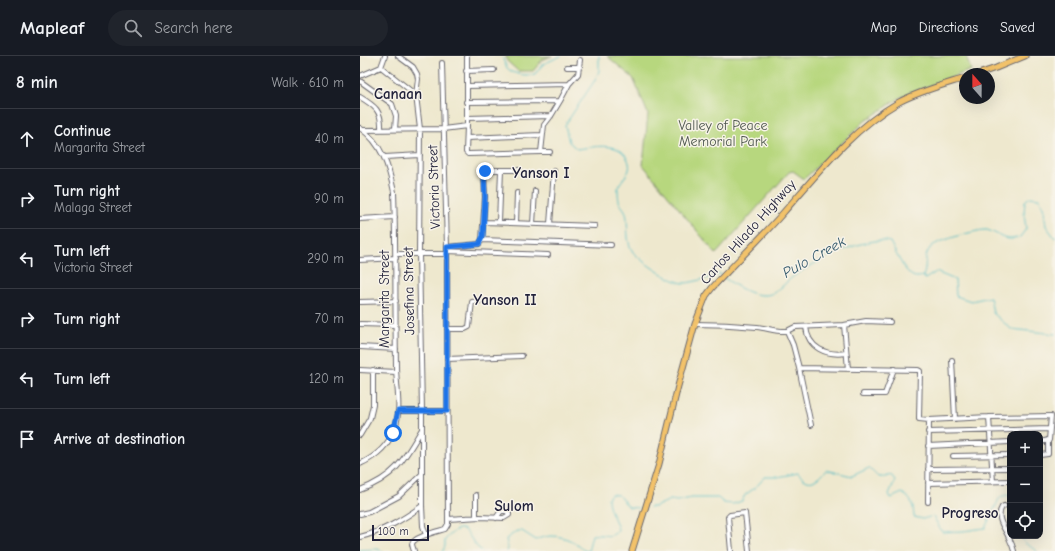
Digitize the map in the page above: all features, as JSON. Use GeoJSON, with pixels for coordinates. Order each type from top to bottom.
{"type":"FeatureCollection","features":[{"type":"Feature","properties":{"kind":"main road"},"geometry":{"type":"LineString","coordinates":[[995,68],[1025,56]]}},
{"type":"Feature","properties":{"kind":"main road","name":"Carlos Hilado Highway"},"geometry":{"type":"LineString","coordinates":[[632,551],[659,464],[695,324],[706,296],[719,280],[836,154],[869,123],[888,109],[912,96],[959,80]]}},
{"type":"Feature","properties":{"kind":"street"},"geometry":{"type":"LineString","coordinates":[[360,76],[381,67],[385,56]]}},
{"type":"Feature","properties":{"kind":"street","name":"Josefina Street"},"geometry":{"type":"LineString","coordinates":[[398,56],[413,67],[417,74],[416,95],[420,129],[419,254],[422,506],[423,526],[426,535]]}},
{"type":"Feature","properties":{"kind":"street"},"geometry":{"type":"LineString","coordinates":[[467,56],[466,152],[468,154],[550,152]]}},
{"type":"Feature","properties":{"kind":"street"},"geometry":{"type":"LineString","coordinates":[[541,152],[544,125],[552,116],[569,84],[578,74],[580,60]]}},
{"type":"Feature","properties":{"kind":"street","name":"Victoria Street"},"geometry":{"type":"LineString","coordinates":[[442,63],[442,129],[447,251],[448,519]]}},
{"type":"Feature","properties":{"kind":"street"},"geometry":{"type":"LineString","coordinates":[[381,67],[416,95]]}},
{"type":"Feature","properties":{"kind":"street"},"geometry":{"type":"LineString","coordinates":[[567,67],[580,67]]}},
{"type":"Feature","properties":{"kind":"street"},"geometry":{"type":"LineString","coordinates":[[466,71],[494,70]]}},
{"type":"Feature","properties":{"kind":"street"},"geometry":{"type":"LineString","coordinates":[[360,81],[392,104],[396,116],[395,129]]}},
{"type":"Feature","properties":{"kind":"street"},"geometry":{"type":"LineString","coordinates":[[467,86],[569,84]]}},
{"type":"Feature","properties":{"kind":"street"},"geometry":{"type":"LineString","coordinates":[[360,97],[377,109],[382,120],[381,129]]}},
{"type":"Feature","properties":{"kind":"street"},"geometry":{"type":"LineString","coordinates":[[466,102],[560,100]]}},
{"type":"Feature","properties":{"kind":"street"},"geometry":{"type":"LineString","coordinates":[[467,118],[552,116]]}},
{"type":"Feature","properties":{"kind":"street"},"geometry":{"type":"LineString","coordinates":[[362,129],[442,129],[467,126]]}},
{"type":"Feature","properties":{"kind":"street","name":"Margarita Street"},"geometry":{"type":"LineString","coordinates":[[360,464],[379,452],[390,439],[395,427],[398,411],[395,325],[396,256],[394,192],[390,171],[385,157],[377,145],[362,129]]}},
{"type":"Feature","properties":{"kind":"street"},"geometry":{"type":"LineString","coordinates":[[467,138],[542,135]]}},
{"type":"Feature","properties":{"kind":"street"},"geometry":{"type":"LineString","coordinates":[[385,157],[420,155]]}},
{"type":"Feature","properties":{"kind":"street"},"geometry":{"type":"LineString","coordinates":[[499,222],[501,170]]}},
{"type":"Feature","properties":{"kind":"street"},"geometry":{"type":"LineString","coordinates":[[360,260],[447,251],[479,244],[482,240],[484,222],[485,171],[520,170]]}},
{"type":"Feature","properties":{"kind":"street"},"geometry":{"type":"LineString","coordinates":[[550,224],[554,171]]}},
{"type":"Feature","properties":{"kind":"street"},"geometry":{"type":"LineString","coordinates":[[533,224],[535,191]]}},
{"type":"Feature","properties":{"kind":"street"},"geometry":{"type":"LineString","coordinates":[[516,223],[517,193]]}},
{"type":"Feature","properties":{"kind":"street"},"geometry":{"type":"LineString","coordinates":[[360,218],[395,218]]}},
{"type":"Feature","properties":{"kind":"street"},"geometry":{"type":"LineString","coordinates":[[484,222],[595,226]]}},
{"type":"Feature","properties":{"kind":"street"},"geometry":{"type":"LineString","coordinates":[[482,240],[611,245]]}},
{"type":"Feature","properties":{"kind":"street"},"geometry":{"type":"LineString","coordinates":[[447,251],[548,254]]}},
{"type":"Feature","properties":{"kind":"street"},"geometry":{"type":"LineString","coordinates":[[447,329],[465,329],[469,327],[472,302],[480,300]]}},
{"type":"Feature","properties":{"kind":"street"},"geometry":{"type":"LineString","coordinates":[[360,302],[396,301]]}},
{"type":"Feature","properties":{"kind":"street"},"geometry":{"type":"LineString","coordinates":[[695,324],[733,325],[766,328],[779,332],[787,332],[795,327],[844,325],[866,321],[890,322]]}},
{"type":"Feature","properties":{"kind":"street"},"geometry":{"type":"LineString","coordinates":[[360,324],[395,325]]}},
{"type":"Feature","properties":{"kind":"street"},"geometry":{"type":"LineString","coordinates":[[844,325],[848,369]]}},
{"type":"Feature","properties":{"kind":"street"},"geometry":{"type":"LineString","coordinates":[[806,326],[806,335],[810,342],[826,353],[846,353]]}},
{"type":"Feature","properties":{"kind":"street"},"geometry":{"type":"LineString","coordinates":[[787,332],[793,345],[799,368],[811,425]]}},
{"type":"Feature","properties":{"kind":"street"},"geometry":{"type":"LineString","coordinates":[[360,347],[396,349]]}},
{"type":"Feature","properties":{"kind":"street"},"geometry":{"type":"LineString","coordinates":[[447,359],[522,356]]}},
{"type":"Feature","properties":{"kind":"street"},"geometry":{"type":"LineString","coordinates":[[952,360],[955,419]]}},
{"type":"Feature","properties":{"kind":"street"},"geometry":{"type":"LineString","coordinates":[[799,368],[918,370],[920,371],[918,417],[921,420],[1053,416],[1048,441],[1048,454],[1043,455]]}},
{"type":"Feature","properties":{"kind":"street"},"geometry":{"type":"LineString","coordinates":[[863,394],[885,394],[894,369]]}},
{"type":"Feature","properties":{"kind":"street"},"geometry":{"type":"LineString","coordinates":[[360,370],[396,372]]}},
{"type":"Feature","properties":{"kind":"street"},"geometry":{"type":"LineString","coordinates":[[360,435],[370,418],[373,405],[373,370]]}},
{"type":"Feature","properties":{"kind":"street"},"geometry":{"type":"LineString","coordinates":[[398,411],[447,411]]}},
{"type":"Feature","properties":{"kind":"street"},"geometry":{"type":"LineString","coordinates":[[989,417],[993,482]]}},
{"type":"Feature","properties":{"kind":"street"},"geometry":{"type":"LineString","coordinates":[[928,502],[929,420]]}},
{"type":"Feature","properties":{"kind":"street"},"geometry":{"type":"LineString","coordinates":[[360,490],[371,486],[391,473],[405,458],[422,429]]}},
{"type":"Feature","properties":{"kind":"street"},"geometry":{"type":"LineString","coordinates":[[928,432],[1050,429]]}},
{"type":"Feature","properties":{"kind":"street"},"geometry":{"type":"LineString","coordinates":[[1043,442],[1048,441]]}},
{"type":"Feature","properties":{"kind":"street"},"geometry":{"type":"LineString","coordinates":[[928,446],[1007,442]]}},
{"type":"Feature","properties":{"kind":"street"},"geometry":{"type":"LineString","coordinates":[[953,456],[1007,455]]}},
{"type":"Feature","properties":{"kind":"street"},"geometry":{"type":"LineString","coordinates":[[928,469],[1007,468]]}},
{"type":"Feature","properties":{"kind":"street"},"geometry":{"type":"LineString","coordinates":[[360,514],[369,512],[399,496],[422,474]]}},
{"type":"Feature","properties":{"kind":"street"},"geometry":{"type":"LineString","coordinates":[[928,483],[1007,481]]}},
{"type":"Feature","properties":{"kind":"street"},"geometry":{"type":"LineString","coordinates":[[476,495],[476,517]]}},
{"type":"Feature","properties":{"kind":"street"},"geometry":{"type":"LineString","coordinates":[[360,537],[376,533],[390,527],[403,520],[422,506]]}},
{"type":"Feature","properties":{"kind":"street"},"geometry":{"type":"LineString","coordinates":[[1004,506],[1000,510],[1000,518],[1014,551]]}},
{"type":"Feature","properties":{"kind":"street"},"geometry":{"type":"LineString","coordinates":[[731,551],[728,517],[730,515],[745,513],[749,551]]}},
{"type":"Feature","properties":{"kind":"street"},"geometry":{"type":"LineString","coordinates":[[414,551],[412,543],[426,535],[448,526],[448,519],[476,517],[496,518]]}},
{"type":"Feature","properties":{"kind":"green space"},"geometry":{"type":"Polygon","coordinates":[[[506,56],[552,56],[543,59],[533,71],[518,71],[507,61],[506,56]]]}},
{"type":"Feature","properties":{"kind":"green space","name":"Valley of Peace Memorial Park"},"geometry":{"type":"Polygon","coordinates":[[[607,56],[966,56],[970,68],[959,68],[959,75],[901,97],[865,121],[804,179],[793,171],[789,172],[716,254],[643,165],[648,114],[633,78],[607,56]]]}},
{"type":"Feature","properties":{"kind":"waterway","name":"Pulo Creek"},"geometry":{"type":"LineString","coordinates":[[502,56],[507,68],[517,74],[528,75],[535,74],[543,64],[561,56]]}},
{"type":"Feature","properties":{"kind":"waterway","name":"Pulo Creek"},"geometry":{"type":"LineString","coordinates":[[599,56],[599,71],[595,80],[565,125],[569,142],[577,149],[597,146],[612,147],[618,149],[627,158],[629,167],[627,174],[618,188],[618,196],[619,202],[626,213],[629,243],[633,252],[642,261],[672,279],[684,283],[702,280],[720,274],[722,276]]}},
{"type":"Feature","properties":{"kind":"waterway","name":"Pulo Creek"},"geometry":{"type":"LineString","coordinates":[[724,278],[749,292],[766,295],[774,293],[802,270],[826,257],[868,242],[880,241],[890,242],[902,264],[911,275],[916,277],[923,276],[928,251],[931,247],[941,242],[983,230],[990,231],[1007,239],[1020,237],[1026,229],[1024,214],[1025,201],[1030,197],[1039,198],[1044,209],[1046,226],[1055,238]]}},
{"type":"Feature","properties":{"kind":"waterway"},"geometry":{"type":"LineString","coordinates":[[923,276],[925,279],[936,272],[955,280],[956,296],[971,301],[990,297],[993,313],[1011,329],[1055,334]]}},
{"type":"Feature","properties":{"kind":"waterway"},"geometry":{"type":"LineString","coordinates":[[650,507],[655,507],[670,500],[677,501],[691,498],[718,498],[724,503],[733,504],[742,501],[745,495],[756,487],[765,477],[777,477],[798,473],[805,480],[812,481],[819,478],[826,470],[852,476],[869,468],[878,477],[891,475],[895,480],[889,494],[891,498],[902,493],[912,503],[914,517],[923,519],[933,516],[942,532],[985,528],[1000,497],[1007,495]]}},
{"type":"Feature","properties":{"kind":"waterway"},"geometry":{"type":"LineString","coordinates":[[507,551],[508,548],[506,539],[517,531],[522,531],[536,540],[552,536],[568,539],[584,550],[588,551],[592,535],[612,535],[618,530],[608,502],[608,498],[611,494],[618,495],[629,507],[638,508]]}},
{"type":"Feature","properties":{"kind":"waterway"},"geometry":{"type":"LineString","coordinates":[[443,551],[445,540],[458,529],[463,529],[482,551]]}},
{"type":"Feature","properties":{"kind":"waterway"},"geometry":{"type":"LineString","coordinates":[[1023,539],[1025,543],[1037,551]]}},
{"type":"Feature","properties":{"kind":"waterway"},"geometry":{"type":"LineString","coordinates":[[360,550],[377,549],[383,551]]}},
{"type":"Feature","properties":{"kind":"district","name":"Canaan"},"geometry":{"type":"Point","coordinates":[398,94]}},
{"type":"Feature","properties":{"kind":"district","name":"Yanson I"},"geometry":{"type":"Point","coordinates":[541,173]}},
{"type":"Feature","properties":{"kind":"district","name":"Yanson II"},"geometry":{"type":"Point","coordinates":[505,300]}},
{"type":"Feature","properties":{"kind":"district","name":"Sulom"},"geometry":{"type":"Point","coordinates":[514,506]}},
{"type":"Feature","properties":{"kind":"district","name":"Progreso"},"geometry":{"type":"Point","coordinates":[970,513]}},
{"type":"Feature","properties":{"kind":"route"},"geometry":{"type":"LineString","coordinates":[[393,433],[398,411],[447,411],[447,247],[479,244],[482,240],[485,171]]}}]}
